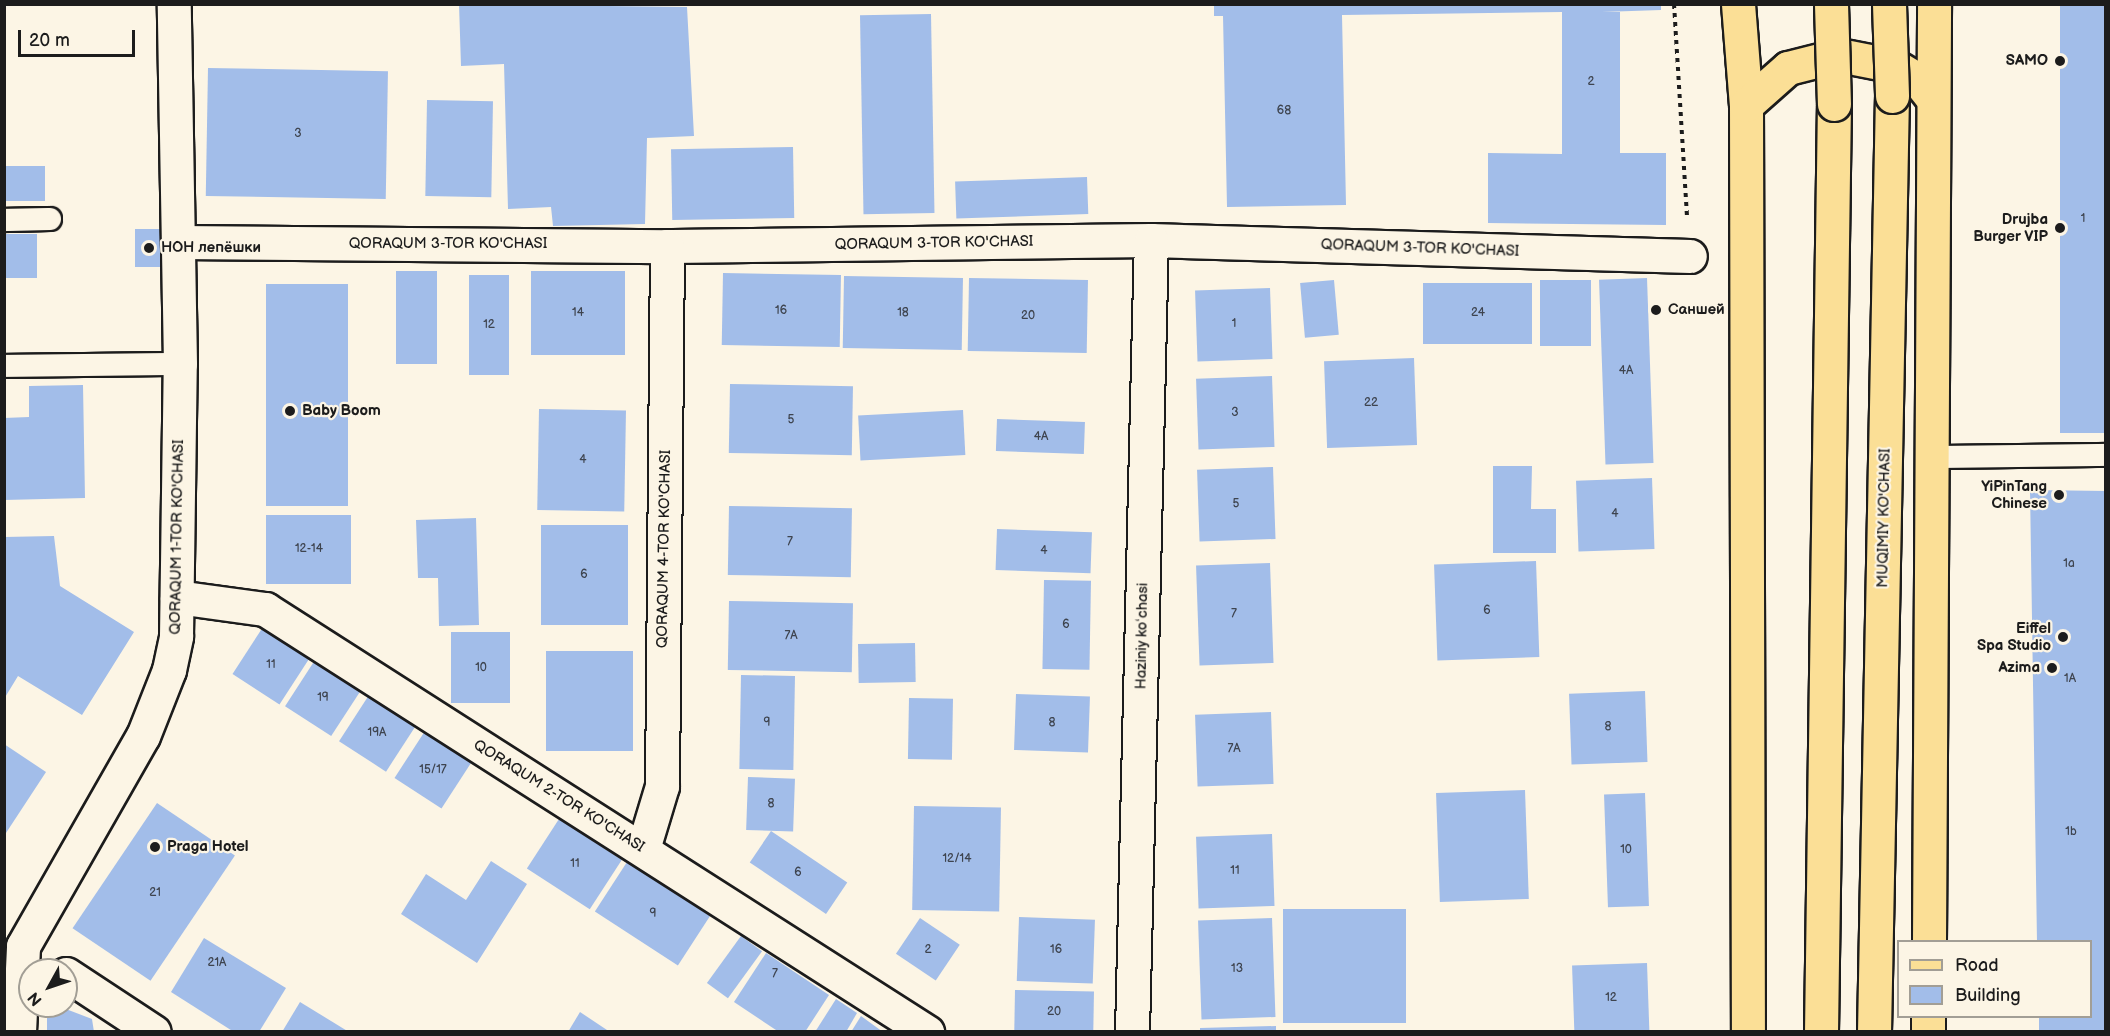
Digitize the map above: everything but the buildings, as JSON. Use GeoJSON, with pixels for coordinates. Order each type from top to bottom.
{"type":"FeatureCollection","features":[{"type":"Feature","properties":{"kind":"main road"},"geometry":{"type":"LineString","coordinates":[[1738,4],[1746,105],[1748,1032]]}},
{"type":"Feature","properties":{"kind":"main road"},"geometry":{"type":"LineString","coordinates":[[1821,1032],[1834,104],[1831,4]]}},
{"type":"Feature","properties":{"kind":"main road","name":"MUQIMIY KO'CHASI"},"geometry":{"type":"LineString","coordinates":[[1874,1032],[1892,96],[1889,4]]}},
{"type":"Feature","properties":{"kind":"main road"},"geometry":{"type":"LineString","coordinates":[[1929,940],[1934,4]]}},
{"type":"Feature","properties":{"kind":"main road"},"geometry":{"type":"LineString","coordinates":[[1746,105],[1788,68],[1839,55],[1895,66],[1917,80],[1933,99]]}},
{"type":"Feature","properties":{"kind":"street","name":"QORAQUM 1-TOR KO'CHASI"},"geometry":{"type":"LineString","coordinates":[[19,1032],[14,940],[158,703],[176,636],[180,364],[174,4]]}},
{"type":"Feature","properties":{"kind":"street","name":"QORAQUM 3-TOR KO'CHASI"},"geometry":{"type":"LineString","coordinates":[[179,242],[667,246],[1151,240],[1689,256]]}},
{"type":"Feature","properties":{"kind":"street","name":"Haziniy koʻchasi"},"geometry":{"type":"LineString","coordinates":[[1132,1032],[1151,240]]}},
{"type":"Feature","properties":{"kind":"street","name":"QORAQUM 4-TOR KO'CHASI"},"geometry":{"type":"LineString","coordinates":[[643,849],[662,786],[667,246]]}},
{"type":"Feature","properties":{"kind":"street","name":"QORAQUM 2-TOR KO'CHASI"},"geometry":{"type":"LineString","coordinates":[[177,597],[266,609],[927,1032]]}},
{"type":"Feature","properties":{"kind":"street"},"geometry":{"type":"LineString","coordinates":[[14,940],[42,958]]}},
{"type":"Feature","properties":{"kind":"street"},"geometry":{"type":"LineString","coordinates":[[78,982],[154,1032]]}},
{"type":"Feature","properties":{"kind":"lane"},"geometry":{"type":"LineString","coordinates":[[4,220],[50,219]]}},
{"type":"Feature","properties":{"kind":"lane"},"geometry":{"type":"LineString","coordinates":[[4,366],[180,364]]}},
{"type":"Feature","properties":{"kind":"lane"},"geometry":{"type":"LineString","coordinates":[[1931,457],[2106,455]]}},
{"type":"Feature","properties":{"kind":"path"},"geometry":{"type":"LineString","coordinates":[[1674,4],[1689,256]]}},
{"type":"Feature","properties":{"kind":"place","name":"SAMO"},"geometry":{"type":"Point","coordinates":[2060,61]}},
{"type":"Feature","properties":{"kind":"place","name":"Drujba Burger VIP"},"geometry":{"type":"Point","coordinates":[2060,228]}},
{"type":"Feature","properties":{"kind":"place","name":"НОН лепёшки"},"geometry":{"type":"Point","coordinates":[149,248]}},
{"type":"Feature","properties":{"kind":"place","name":"Саншей"},"geometry":{"type":"Point","coordinates":[1656,310]}},
{"type":"Feature","properties":{"kind":"place","name":"Baby Boom"},"geometry":{"type":"Point","coordinates":[290,411]}},
{"type":"Feature","properties":{"kind":"place","name":"YiPinTang Chinese"},"geometry":{"type":"Point","coordinates":[2059,495]}},
{"type":"Feature","properties":{"kind":"place","name":"Eiffel Spa Studio"},"geometry":{"type":"Point","coordinates":[2063,637]}},
{"type":"Feature","properties":{"kind":"place","name":"Azima"},"geometry":{"type":"Point","coordinates":[2052,668]}},
{"type":"Feature","properties":{"kind":"place","name":"Praga Hotel"},"geometry":{"type":"Point","coordinates":[155,847]}}]}
